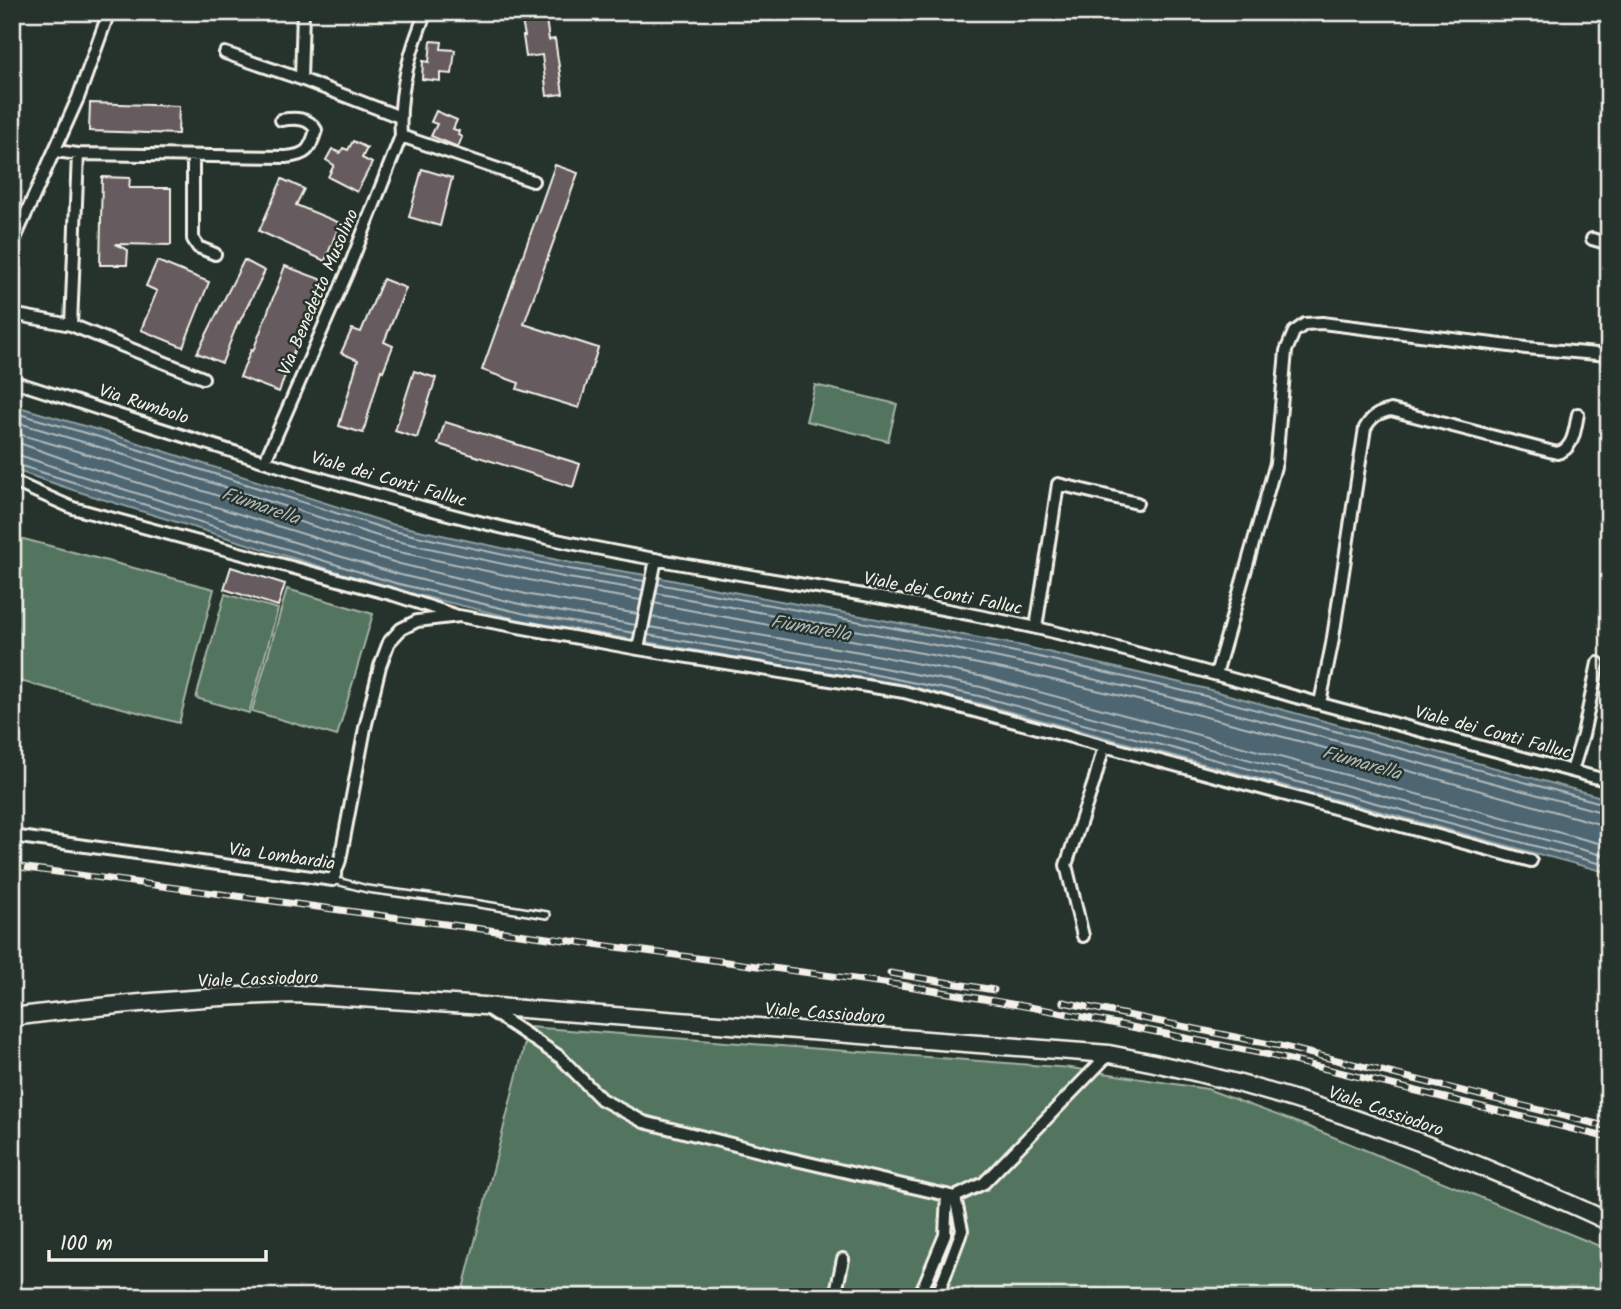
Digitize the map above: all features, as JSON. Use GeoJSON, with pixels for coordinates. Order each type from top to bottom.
{"type":"FeatureCollection","features":[{"type":"Feature","properties":{"kind":"main road","name":"Viale Cassiodoro"},"geometry":{"type":"LineString","coordinates":[[12,1017],[92,1007],[296,994],[1109,1054],[1164,1064],[1373,1125],[1476,1164],[1609,1222]]}},
{"type":"Feature","properties":{"kind":"street"},"geometry":{"type":"LineString","coordinates":[[12,245],[90,69],[109,12]]}},
{"type":"Feature","properties":{"kind":"street"},"geometry":{"type":"LineString","coordinates":[[301,79],[303,12]]}},
{"type":"Feature","properties":{"kind":"street","name":"Via Benedetto Musolino"},"geometry":{"type":"LineString","coordinates":[[265,461],[347,273],[401,136],[400,117],[405,75],[426,12]]}},
{"type":"Feature","properties":{"kind":"street"},"geometry":{"type":"LineString","coordinates":[[225,53],[400,117]]}},
{"type":"Feature","properties":{"kind":"street"},"geometry":{"type":"LineString","coordinates":[[56,150],[78,154],[299,156],[306,151],[316,130],[309,122],[292,118],[281,120]]}},
{"type":"Feature","properties":{"kind":"street"},"geometry":{"type":"LineString","coordinates":[[401,136],[533,181]]}},
{"type":"Feature","properties":{"kind":"street"},"geometry":{"type":"LineString","coordinates":[[71,325],[78,154]]}},
{"type":"Feature","properties":{"kind":"street"},"geometry":{"type":"LineString","coordinates":[[193,156],[193,239],[198,247],[215,254]]}},
{"type":"Feature","properties":{"kind":"street"},"geometry":{"type":"LineString","coordinates":[[1592,239],[1609,244]]}},
{"type":"Feature","properties":{"kind":"street"},"geometry":{"type":"LineString","coordinates":[[12,314],[71,325],[204,378]]}},
{"type":"Feature","properties":{"kind":"street"},"geometry":{"type":"LineString","coordinates":[[1216,674],[1276,463],[1286,351],[1294,332],[1305,324],[1322,323],[1609,355]]}},
{"type":"Feature","properties":{"kind":"street","name":"Via Rumbolo"},"geometry":{"type":"LineString","coordinates":[[12,381],[265,461]]}},
{"type":"Feature","properties":{"kind":"street"},"geometry":{"type":"LineString","coordinates":[[1320,703],[1332,644],[1365,428],[1371,419],[1379,413],[1391,410],[1557,453],[1563,452],[1570,445],[1578,414]]}},
{"type":"Feature","properties":{"kind":"street","name":"Viale dei Conti Falluc"},"geometry":{"type":"LineString","coordinates":[[265,461],[449,515],[555,540],[946,610],[1125,649],[1609,780]]}},
{"type":"Feature","properties":{"kind":"street"},"geometry":{"type":"LineString","coordinates":[[12,481],[74,508],[394,595],[459,616],[904,692],[1531,861]]}},
{"type":"Feature","properties":{"kind":"street"},"geometry":{"type":"LineString","coordinates":[[1036,628],[1058,484],[1137,503]]}},
{"type":"Feature","properties":{"kind":"street"},"geometry":{"type":"LineString","coordinates":[[639,646],[656,559]]}},
{"type":"Feature","properties":{"kind":"street"},"geometry":{"type":"LineString","coordinates":[[333,880],[340,860],[365,728],[380,666],[389,642],[401,629],[416,621],[459,616]]}},
{"type":"Feature","properties":{"kind":"street"},"geometry":{"type":"LineString","coordinates":[[1572,771],[1583,735],[1598,663]]}},
{"type":"Feature","properties":{"kind":"street"},"geometry":{"type":"LineString","coordinates":[[1083,936],[1066,865],[1104,746]]}},
{"type":"Feature","properties":{"kind":"street","name":"Via Lombardia"},"geometry":{"type":"LineString","coordinates":[[12,836],[333,880]]}},
{"type":"Feature","properties":{"kind":"street"},"geometry":{"type":"LineString","coordinates":[[484,1006],[560,1057],[601,1099],[644,1122],[951,1196],[984,1183],[1109,1054]]}},
{"type":"Feature","properties":{"kind":"street"},"geometry":{"type":"LineString","coordinates":[[918,1297],[945,1235],[951,1196]]}},
{"type":"Feature","properties":{"kind":"street"},"geometry":{"type":"LineString","coordinates":[[937,1297],[962,1230],[951,1196]]}},
{"type":"Feature","properties":{"kind":"street"},"geometry":{"type":"LineString","coordinates":[[835,1297],[843,1259]]}},
{"type":"Feature","properties":{"kind":"lane","name":"Via Lombardia"},"geometry":{"type":"LineString","coordinates":[[333,880],[367,889],[547,915]]}},
{"type":"Feature","properties":{"kind":"green space"},"geometry":{"type":"Polygon","coordinates":[[[815,385],[897,404],[888,441],[806,421],[815,385]]]}},
{"type":"Feature","properties":{"kind":"green space"},"geometry":{"type":"Polygon","coordinates":[[[12,536],[214,589],[179,723],[12,679],[12,536]]]}},
{"type":"Feature","properties":{"kind":"green space"},"geometry":{"type":"Polygon","coordinates":[[[287,589],[373,614],[337,736],[252,711],[287,589]]]}},
{"type":"Feature","properties":{"kind":"green space"},"geometry":{"type":"Polygon","coordinates":[[[225,594],[278,609],[249,713],[196,698],[225,594]]]}},
{"type":"Feature","properties":{"kind":"green space"},"geometry":{"type":"Polygon","coordinates":[[[529,1027],[1071,1068],[1207,1089],[1309,1127],[1609,1250],[1609,1297],[461,1297],[529,1027]]]}},
{"type":"Feature","properties":{"kind":"water","name":"Fiumarella"},"geometry":{"type":"Polygon","coordinates":[[[12,405],[391,524],[571,563],[1022,646],[1207,689],[1609,799],[1609,873],[978,703],[856,678],[525,621],[393,589],[12,469],[12,405]]]}},
{"type":"Feature","properties":{"kind":"building"},"geometry":{"type":"Polygon","coordinates":[[[520,12],[545,12],[549,40],[555,39],[563,94],[547,96],[542,55],[526,57],[520,12]]]}},
{"type":"Feature","properties":{"kind":"building"},"geometry":{"type":"Polygon","coordinates":[[[431,41],[442,42],[441,49],[455,50],[452,74],[440,73],[440,81],[422,79],[423,61],[429,62],[431,41]]]}},
{"type":"Feature","properties":{"kind":"building"},"geometry":{"type":"Polygon","coordinates":[[[90,103],[179,106],[178,134],[89,131],[90,103]]]}},
{"type":"Feature","properties":{"kind":"building"},"geometry":{"type":"Polygon","coordinates":[[[436,111],[457,120],[453,129],[459,131],[458,135],[462,137],[458,147],[431,136],[437,124],[431,122],[436,111]]]}},
{"type":"Feature","properties":{"kind":"building"},"geometry":{"type":"Polygon","coordinates":[[[353,141],[367,148],[362,158],[372,163],[357,192],[328,177],[334,165],[326,160],[332,149],[340,153],[343,148],[348,150],[353,141]]]}},
{"type":"Feature","properties":{"kind":"building"},"geometry":{"type":"Polygon","coordinates":[[[555,165],[578,173],[524,324],[598,348],[579,408],[517,389],[519,383],[482,370],[555,165]]]}},
{"type":"Feature","properties":{"kind":"building"},"geometry":{"type":"Polygon","coordinates":[[[422,169],[452,178],[440,226],[409,217],[422,169]]]}},
{"type":"Feature","properties":{"kind":"building"},"geometry":{"type":"Polygon","coordinates":[[[102,177],[130,178],[129,188],[171,188],[171,245],[115,244],[128,250],[127,265],[100,265],[102,177]]]}},
{"type":"Feature","properties":{"kind":"building"},"geometry":{"type":"Polygon","coordinates":[[[282,179],[304,189],[296,205],[340,223],[325,261],[259,231],[282,179]]]}},
{"type":"Feature","properties":{"kind":"building"},"geometry":{"type":"Polygon","coordinates":[[[244,260],[265,271],[238,322],[222,363],[197,353],[244,260]]]}},
{"type":"Feature","properties":{"kind":"building"},"geometry":{"type":"Polygon","coordinates":[[[157,261],[209,282],[183,347],[141,330],[157,291],[146,286],[157,261]]]}},
{"type":"Feature","properties":{"kind":"building"},"geometry":{"type":"Polygon","coordinates":[[[285,266],[325,281],[315,312],[309,310],[279,392],[240,377],[251,350],[253,351],[285,266]]]}},
{"type":"Feature","properties":{"kind":"building"},"geometry":{"type":"Polygon","coordinates":[[[383,279],[406,288],[384,342],[393,346],[383,371],[381,370],[363,433],[339,426],[358,360],[341,353],[352,329],[361,332],[383,279]]]}},
{"type":"Feature","properties":{"kind":"building"},"geometry":{"type":"Polygon","coordinates":[[[414,371],[436,378],[417,438],[395,431],[414,371]]]}},
{"type":"Feature","properties":{"kind":"building"},"geometry":{"type":"Polygon","coordinates":[[[445,422],[580,464],[573,487],[438,444],[445,422]]]}},
{"type":"Feature","properties":{"kind":"building"},"geometry":{"type":"Polygon","coordinates":[[[231,567],[285,584],[278,606],[224,589],[231,567]]]}},
{"type":"Feature","properties":{"kind":"railway"},"geometry":{"type":"LineString","coordinates":[[12,866],[914,987],[1058,1012],[1269,1055],[1609,1138]]}},
{"type":"Feature","properties":{"kind":"railway"},"geometry":{"type":"LineString","coordinates":[[890,973],[994,990]]}},
{"type":"Feature","properties":{"kind":"railway"},"geometry":{"type":"LineString","coordinates":[[1063,1002],[1280,1046],[1609,1127]]}}]}
